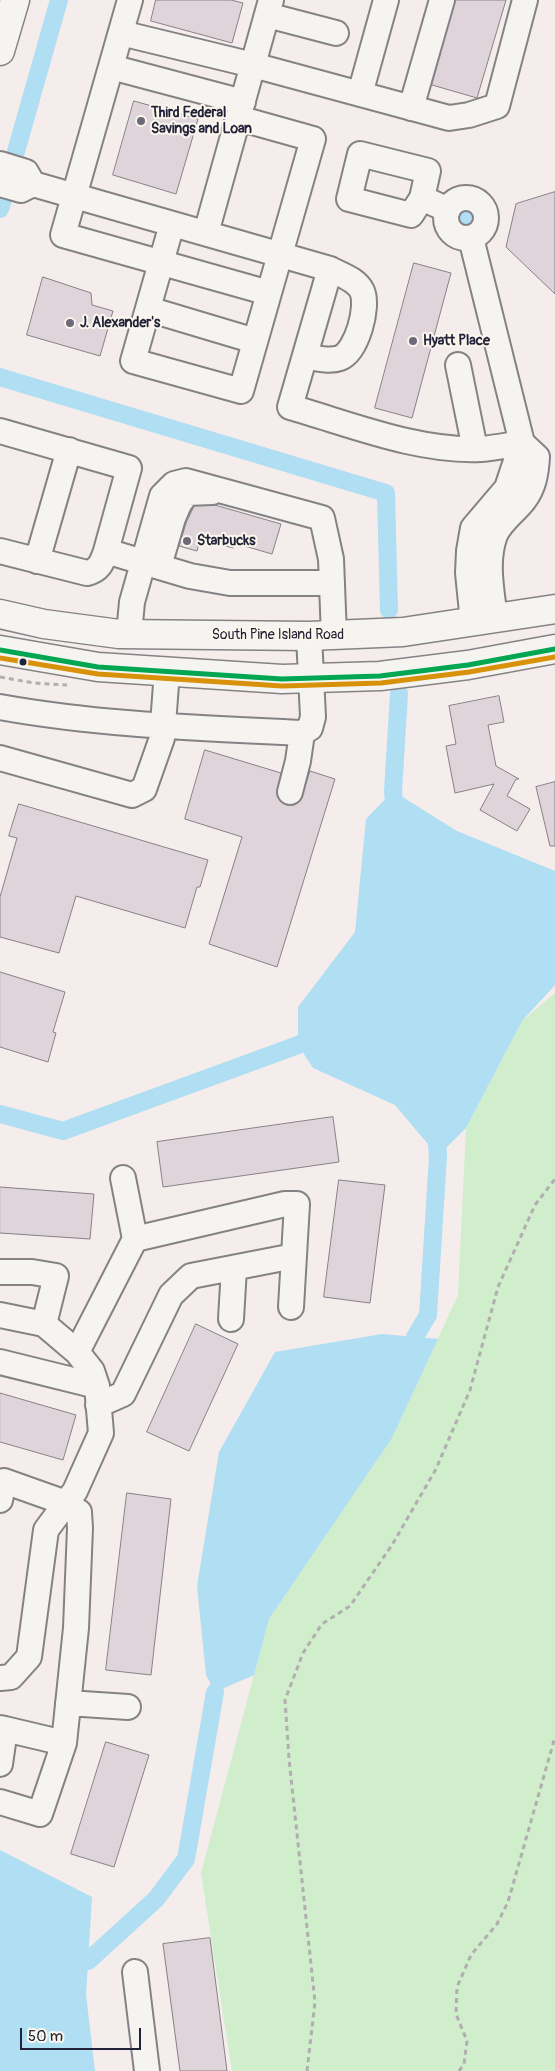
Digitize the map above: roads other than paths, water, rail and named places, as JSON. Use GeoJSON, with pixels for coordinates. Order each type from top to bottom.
{"type":"FeatureCollection","features":[{"type":"Feature","properties":{"kind":"main road"},"geometry":{"type":"LineString","coordinates":[[0,51],[15,0]]}},
{"type":"Feature","properties":{"kind":"main road","name":"South Pine Island Road"},"geometry":{"type":"LineString","coordinates":[[0,614],[44,624],[129,634],[322,636],[403,632],[555,609]]}},
{"type":"Feature","properties":{"kind":"main road"},"geometry":{"type":"LineString","coordinates":[[0,650],[98,666],[282,679],[380,676],[468,665],[555,649]]}},
{"type":"Feature","properties":{"kind":"street"},"geometry":{"type":"LineString","coordinates":[[130,0],[63,235],[269,292]]}},
{"type":"Feature","properties":{"kind":"street"},"geometry":{"type":"LineString","coordinates":[[360,94],[386,0]]}},
{"type":"Feature","properties":{"kind":"street"},"geometry":{"type":"LineString","coordinates":[[411,108],[442,0]]}},
{"type":"Feature","properties":{"kind":"street"},"geometry":{"type":"LineString","coordinates":[[121,33],[253,65],[449,118],[469,115],[497,106],[525,0]]}},
{"type":"Feature","properties":{"kind":"street"},"geometry":{"type":"LineString","coordinates":[[206,234],[269,7],[336,33]]}},
{"type":"Feature","properties":{"kind":"street"},"geometry":{"type":"LineString","coordinates":[[111,67],[240,110],[313,139],[241,391],[134,361],[172,224]]}},
{"type":"Feature","properties":{"kind":"street"},"geometry":{"type":"LineString","coordinates":[[0,164],[26,172],[33,184]]}},
{"type":"Feature","properties":{"kind":"street"},"geometry":{"type":"LineString","coordinates":[[0,184],[21,190],[33,184],[330,269],[352,280],[362,291],[363,312],[357,336],[345,356],[325,360],[305,356]]}},
{"type":"Feature","properties":{"kind":"street"},"geometry":{"type":"LineString","coordinates":[[422,198],[448,210]]}},
{"type":"Feature","properties":{"kind":"street"},"geometry":{"type":"LineString","coordinates":[[466,198],[477,201],[485,209],[486,221],[481,232],[471,238],[460,237],[451,231],[446,221],[448,210],[455,201],[466,198]]}},
{"type":"Feature","properties":{"kind":"street"},"geometry":{"type":"LineString","coordinates":[[471,238],[522,443],[538,457],[536,477],[525,500],[510,514],[495,534],[490,556],[490,581],[484,620]]}},
{"type":"Feature","properties":{"kind":"street"},"geometry":{"type":"LineString","coordinates":[[330,269],[290,407],[420,444],[475,449],[522,443]]}},
{"type":"Feature","properties":{"kind":"street"},"geometry":{"type":"LineString","coordinates":[[148,309],[256,341]]}},
{"type":"Feature","properties":{"kind":"street"},"geometry":{"type":"LineString","coordinates":[[458,365],[475,449]]}},
{"type":"Feature","properties":{"kind":"street"},"geometry":{"type":"LineString","coordinates":[[0,431],[129,468],[106,551],[101,565],[94,571],[87,573],[0,551]]}},
{"type":"Feature","properties":{"kind":"street"},"geometry":{"type":"LineString","coordinates":[[37,561],[69,450]]}},
{"type":"Feature","properties":{"kind":"street"},"geometry":{"type":"LineString","coordinates":[[0,707],[37,714],[163,727],[302,733],[310,728],[313,717],[311,678],[322,636],[332,583],[331,559],[322,518],[186,481],[174,484],[162,496],[151,564],[132,602],[129,634]]}},
{"type":"Feature","properties":{"kind":"street"},"geometry":{"type":"LineString","coordinates":[[106,551],[190,576],[230,583],[332,583]]}},
{"type":"Feature","properties":{"kind":"street"},"geometry":{"type":"LineString","coordinates":[[0,758],[132,795],[144,789],[162,738],[167,671]]}},
{"type":"Feature","properties":{"kind":"street"},"geometry":{"type":"LineString","coordinates":[[290,792],[298,761],[302,733]]}},
{"type":"Feature","properties":{"kind":"street"},"geometry":{"type":"LineString","coordinates":[[77,1352],[135,1239],[123,1178]]}},
{"type":"Feature","properties":{"kind":"street"},"geometry":{"type":"LineString","coordinates":[[135,1239],[285,1204],[297,1204],[291,1307]]}},
{"type":"Feature","properties":{"kind":"street"},"geometry":{"type":"LineString","coordinates":[[0,1362],[98,1396],[123,1394],[170,1295],[191,1276],[294,1256]]}},
{"type":"Feature","properties":{"kind":"street"},"geometry":{"type":"LineString","coordinates":[[231,1319],[234,1268]]}},
{"type":"Feature","properties":{"kind":"street"},"geometry":{"type":"LineString","coordinates":[[0,1272],[32,1272],[56,1276],[44,1324]]}},
{"type":"Feature","properties":{"kind":"street"},"geometry":{"type":"LineString","coordinates":[[0,1315],[44,1324],[77,1352],[92,1371],[98,1396],[101,1433],[75,1491],[46,1530],[29,1657],[11,1677],[0,1678]]}},
{"type":"Feature","properties":{"kind":"street"},"geometry":{"type":"LineString","coordinates":[[0,1500],[4,1481],[66,1503],[79,1512],[80,1528],[76,1628],[64,1743],[40,1814],[0,1802]]}},
{"type":"Feature","properties":{"kind":"street"},"geometry":{"type":"LineString","coordinates":[[68,1704],[128,1707]]}},
{"type":"Feature","properties":{"kind":"street"},"geometry":{"type":"LineString","coordinates":[[0,1764],[3,1729],[64,1743]]}},
{"type":"Feature","properties":{"kind":"street"},"geometry":{"type":"LineString","coordinates":[[135,1972],[147,2071]]}},
{"type":"Feature","properties":{"kind":"water"},"geometry":{"type":"Polygon","coordinates":[[[467,208],[475,211],[478,219],[475,227],[467,230],[459,227],[456,219],[459,211],[467,208]]]}},
{"type":"Feature","properties":{"kind":"water"},"geometry":{"type":"Polygon","coordinates":[[[393,791],[457,831],[555,871],[555,985],[522,1021],[466,1128],[438,1156],[395,1105],[313,1068],[298,1045],[298,1007],[355,932],[366,819],[393,791]]]}},
{"type":"Feature","properties":{"kind":"water"},"geometry":{"type":"Polygon","coordinates":[[[382,1334],[438,1339],[392,1438],[269,1619],[254,1675],[215,1692],[206,1675],[197,1586],[219,1452],[275,1352],[382,1334]]]}},
{"type":"Feature","properties":{"kind":"water"},"geometry":{"type":"Polygon","coordinates":[[[0,1850],[92,1897],[86,1995],[95,2071],[0,2071],[0,1850]]]}},
{"type":"Feature","properties":{"kind":"waterway"},"geometry":{"type":"LineString","coordinates":[[15,155],[59,0]]}},
{"type":"Feature","properties":{"kind":"waterway"},"geometry":{"type":"LineString","coordinates":[[0,209],[3,200]]}},
{"type":"Feature","properties":{"kind":"waterway"},"geometry":{"type":"LineString","coordinates":[[0,377],[386,493],[389,610]]}},
{"type":"Feature","properties":{"kind":"waterway"},"geometry":{"type":"LineString","coordinates":[[395,814],[393,791],[399,694]]}},
{"type":"Feature","properties":{"kind":"waterway"},"geometry":{"type":"LineString","coordinates":[[0,1114],[63,1131],[298,1045],[318,1035]]}},
{"type":"Feature","properties":{"kind":"waterway"},"geometry":{"type":"LineString","coordinates":[[415,1337],[428,1315],[438,1156],[436,1132]]}},
{"type":"Feature","properties":{"kind":"waterway"},"geometry":{"type":"LineString","coordinates":[[88,1961],[156,1899],[186,1859],[215,1692]]}},
{"type":"Feature","properties":{"kind":"place","name":"Third Federal Savings and Loan"},"geometry":{"type":"Point","coordinates":[141,121]}},
{"type":"Feature","properties":{"kind":"place","name":"J. Alexander's"},"geometry":{"type":"Point","coordinates":[70,323]}},
{"type":"Feature","properties":{"kind":"place","name":"Hyatt Place"},"geometry":{"type":"Point","coordinates":[413,341]}},
{"type":"Feature","properties":{"kind":"place","name":"Starbucks"},"geometry":{"type":"Point","coordinates":[187,541]}}]}
